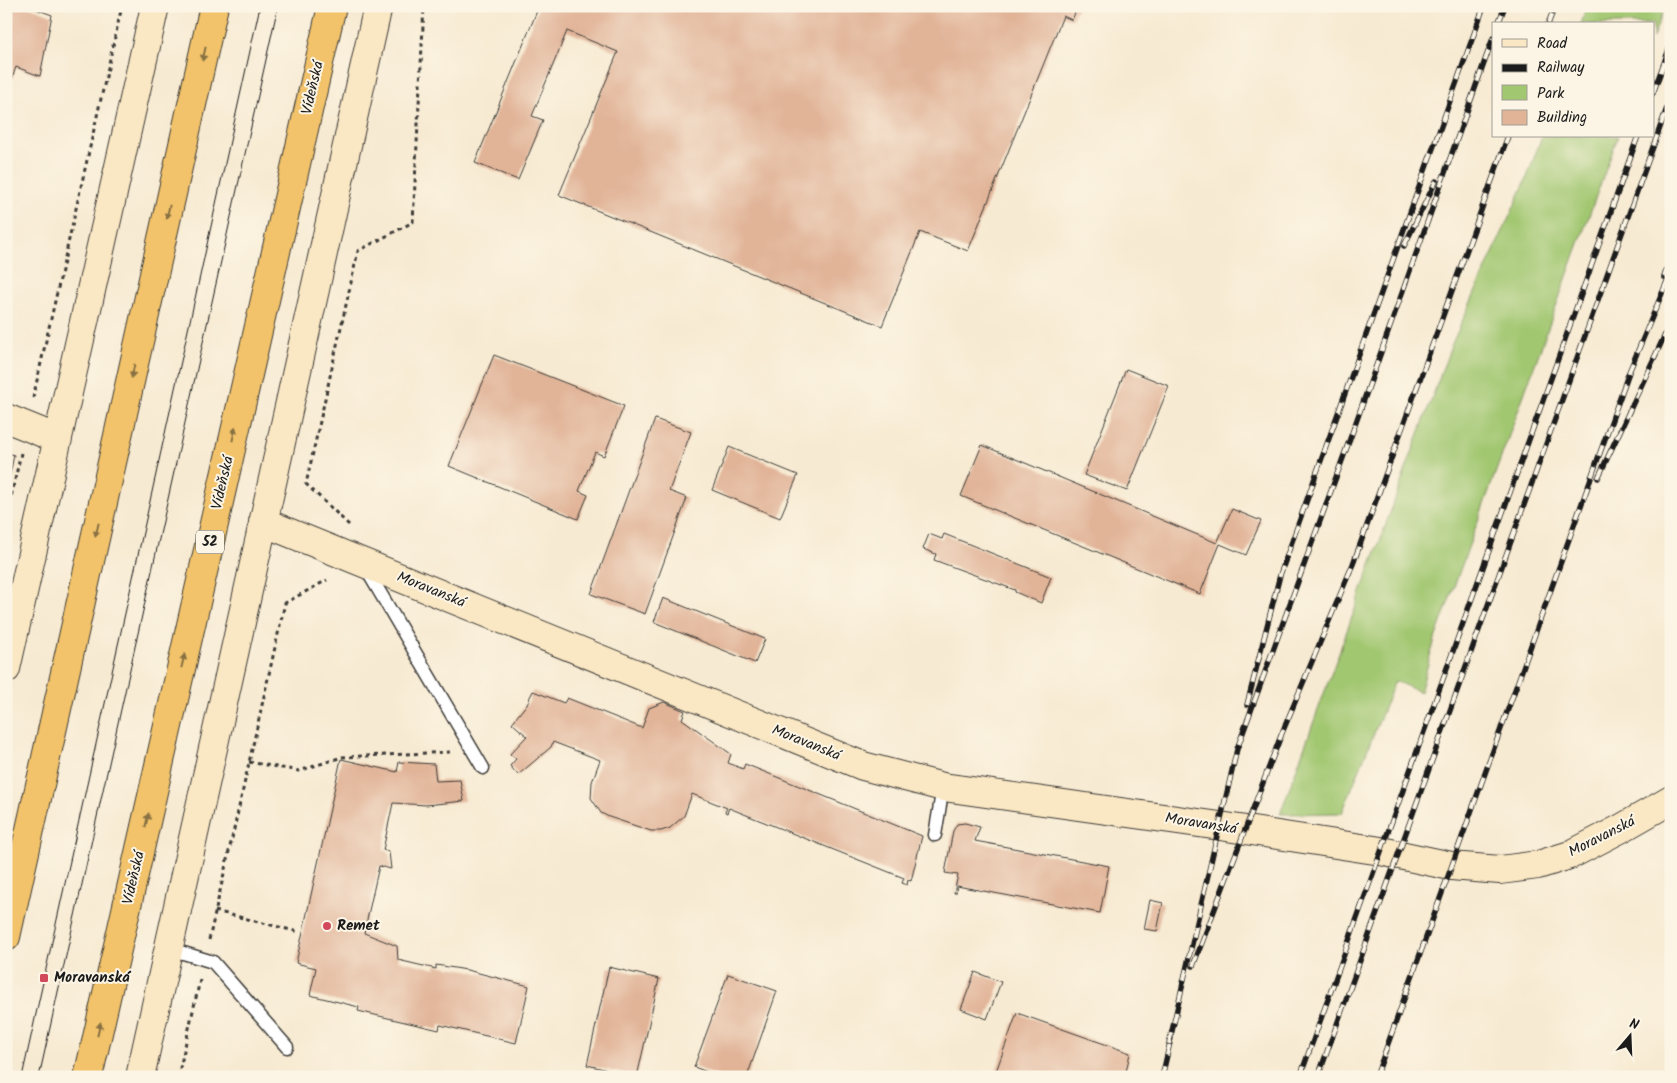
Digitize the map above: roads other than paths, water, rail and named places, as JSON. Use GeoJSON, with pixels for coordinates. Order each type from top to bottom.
{"type":"FeatureCollection","features":[{"type":"Feature","properties":{"kind":"highway"},"geometry":{"type":"LineString","coordinates":[[6,938],[214,6]]}},
{"type":"Feature","properties":{"kind":"highway","name":"Vídeňská"},"geometry":{"type":"LineString","coordinates":[[88,1077],[332,6]]}},
{"type":"Feature","properties":{"kind":"street"},"geometry":{"type":"LineString","coordinates":[[6,669],[155,6]]}},
{"type":"Feature","properties":{"kind":"street"},"geometry":{"type":"LineString","coordinates":[[140,1077],[167,948],[378,6]]}},
{"type":"Feature","properties":{"kind":"street"},"geometry":{"type":"LineString","coordinates":[[16,422],[58,439]]}},
{"type":"Feature","properties":{"kind":"street","name":"Moravanská"},"geometry":{"type":"LineString","coordinates":[[263,522],[863,766],[943,787],[1381,851],[1451,866],[1500,870],[1538,865],[1570,855],[1671,800]]}},
{"type":"Feature","properties":{"kind":"lane"},"geometry":{"type":"LineString","coordinates":[[361,561],[483,768]]}},
{"type":"Feature","properties":{"kind":"lane"},"geometry":{"type":"LineString","coordinates":[[935,835],[943,787]]}},
{"type":"Feature","properties":{"kind":"lane"},"geometry":{"type":"LineString","coordinates":[[167,948],[212,962],[287,1047]]}},
{"type":"Feature","properties":{"kind":"tram line"},"geometry":{"type":"LineString","coordinates":[[22,1077],[260,6]]}},
{"type":"Feature","properties":{"kind":"tram line"},"geometry":{"type":"LineString","coordinates":[[39,1077],[278,6]]}},
{"type":"Feature","properties":{"kind":"railway"},"geometry":{"type":"LineString","coordinates":[[1247,705],[1280,575],[1484,6]]}},
{"type":"Feature","properties":{"kind":"railway"},"geometry":{"type":"LineString","coordinates":[[1499,22],[1505,6]]}},
{"type":"Feature","properties":{"kind":"railway"},"geometry":{"type":"LineString","coordinates":[[1549,22],[1555,6]]}},
{"type":"Feature","properties":{"kind":"railway"},"geometry":{"type":"LineString","coordinates":[[1169,1044],[1237,749],[1492,41]]}},
{"type":"Feature","properties":{"kind":"railway"},"geometry":{"type":"LineString","coordinates":[[1654,90],[1671,44]]}},
{"type":"Feature","properties":{"kind":"railway"},"geometry":{"type":"LineString","coordinates":[[1318,1077],[1671,97]]}},
{"type":"Feature","properties":{"kind":"railway"},"geometry":{"type":"LineString","coordinates":[[1193,966],[1282,733],[1353,564],[1507,138]]}},
{"type":"Feature","properties":{"kind":"railway"},"geometry":{"type":"LineString","coordinates":[[1300,1077],[1637,138]]}},
{"type":"Feature","properties":{"kind":"railway"},"geometry":{"type":"LineString","coordinates":[[1404,246],[1436,181]]}},
{"type":"Feature","properties":{"kind":"railway"},"geometry":{"type":"LineString","coordinates":[[1664,277],[1671,257]]}},
{"type":"Feature","properties":{"kind":"railway"},"geometry":{"type":"LineString","coordinates":[[1376,1077],[1629,372],[1671,272]]}},
{"type":"Feature","properties":{"kind":"railway"},"geometry":{"type":"LineString","coordinates":[[1598,478],[1671,322]]}},
{"type":"Feature","properties":{"kind":"railway"},"geometry":{"type":"LineString","coordinates":[[1162,1077],[1171,1038]]}},
{"type":"Feature","properties":{"kind":"place","name":"Remet"},"geometry":{"type":"Point","coordinates":[327,926]}},
{"type":"Feature","properties":{"kind":"place","name":"Moravanská"},"geometry":{"type":"Point","coordinates":[44,978]}}]}
